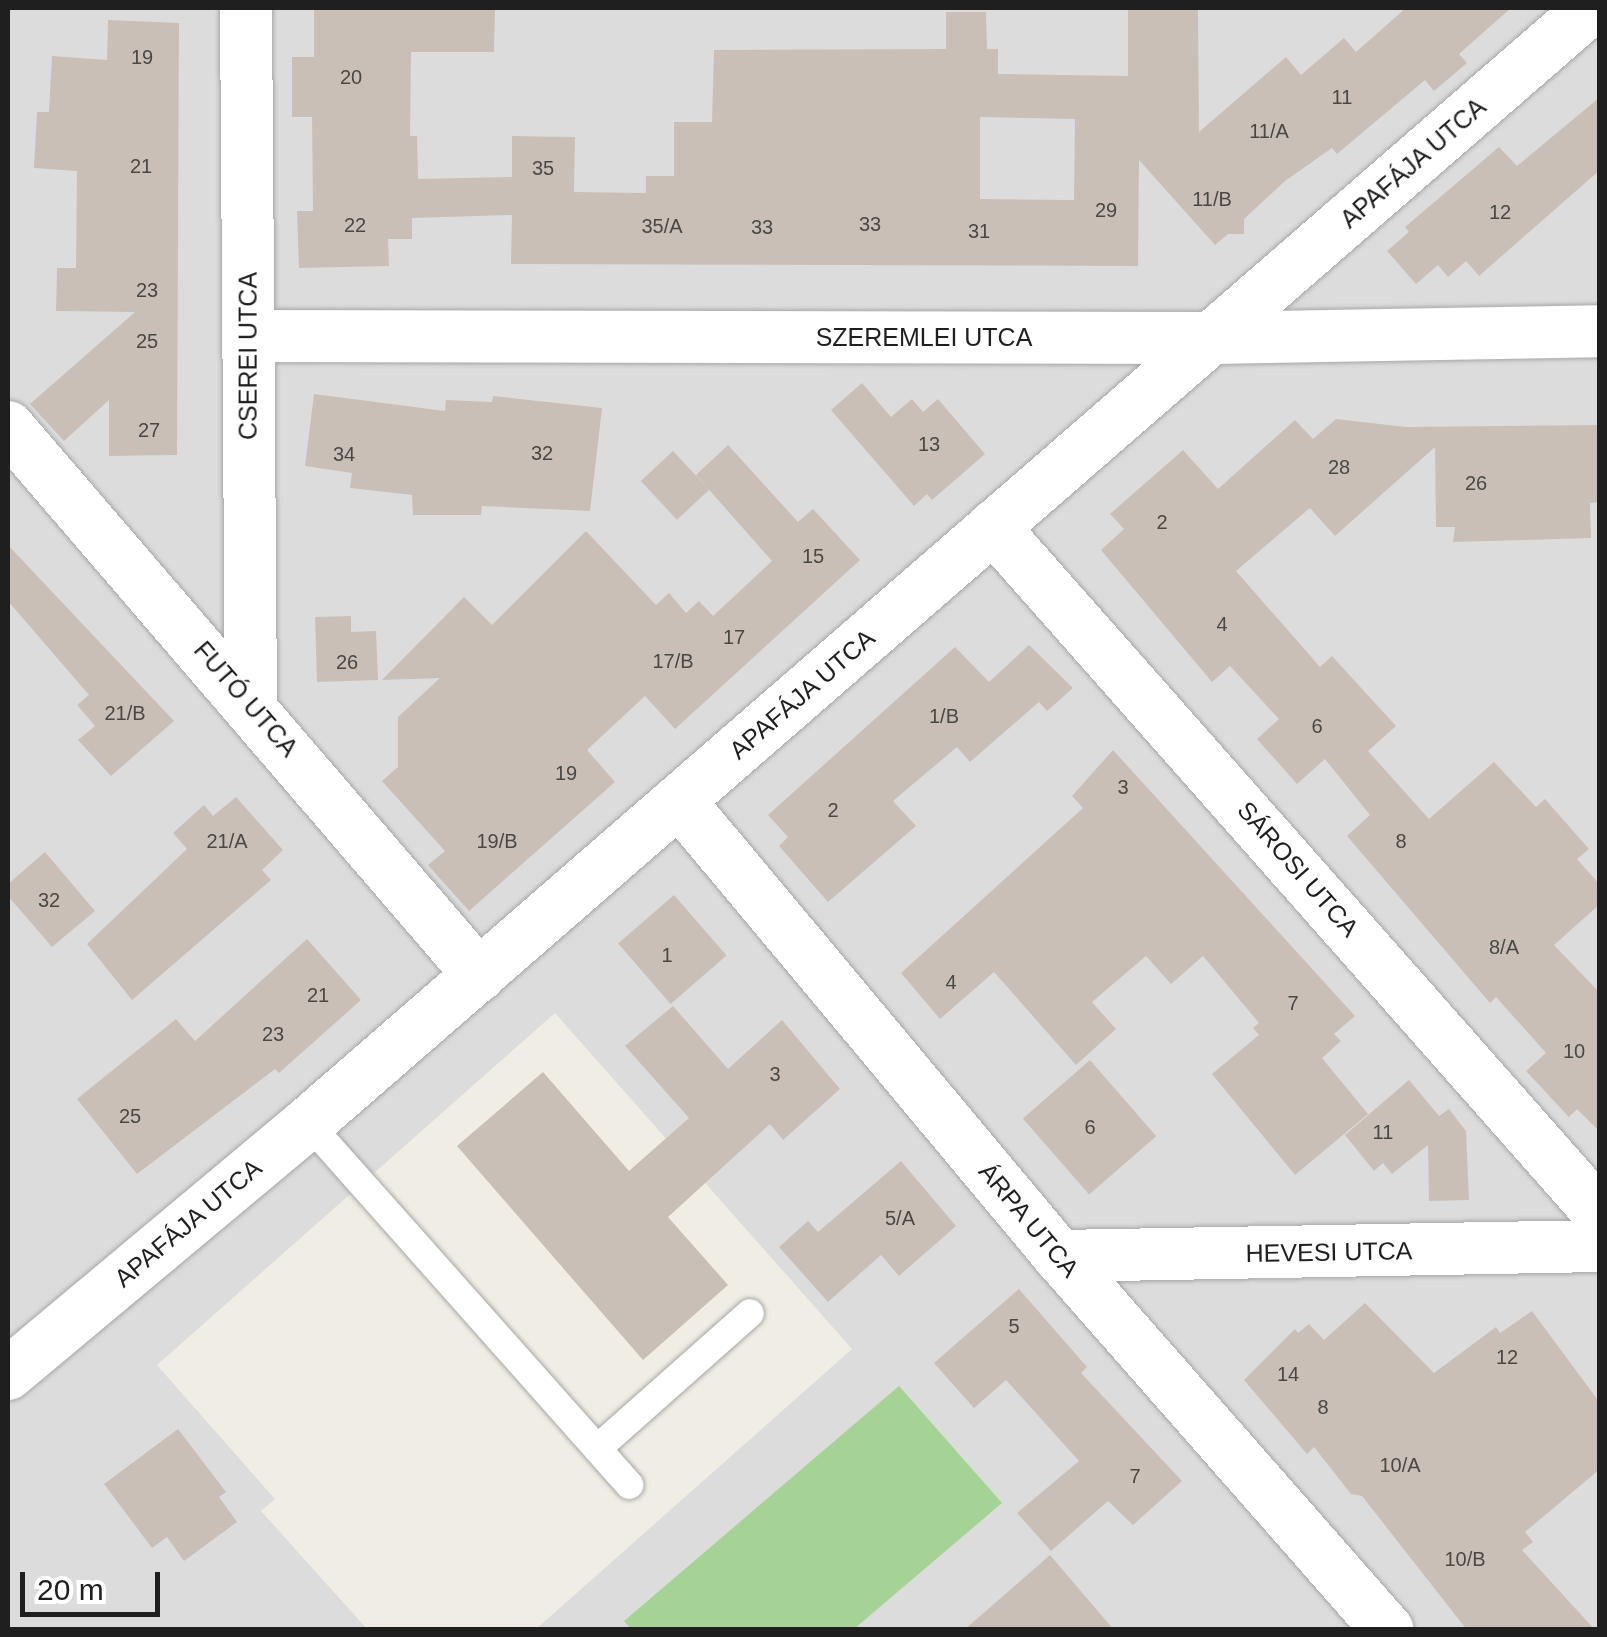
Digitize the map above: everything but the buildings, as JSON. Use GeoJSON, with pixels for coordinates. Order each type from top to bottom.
{"type":"FeatureCollection","features":[{"type":"Feature","properties":{"kind":"street","name":"CSEREI UTCA"},"geometry":{"type":"LineString","coordinates":[[246,8],[251,704]]}},
{"type":"Feature","properties":{"kind":"street","name":"APAFÁJA UTCA"},"geometry":{"type":"LineString","coordinates":[[8,1374],[308,1123],[680,802],[1591,8]]}},
{"type":"Feature","properties":{"kind":"street","name":"SZEREMLEI UTCA"},"geometry":{"type":"LineString","coordinates":[[248,336],[1213,338],[1600,331]]}},
{"type":"Feature","properties":{"kind":"street","name":"FUTÓ UTCA"},"geometry":{"type":"LineString","coordinates":[[8,427],[251,704],[478,975]]}},
{"type":"Feature","properties":{"kind":"street","name":"SÁROSI UTCA"},"geometry":{"type":"LineString","coordinates":[[992,527],[1600,1214]]}},
{"type":"Feature","properties":{"kind":"street","name":"ÁRPA UTCA"},"geometry":{"type":"LineString","coordinates":[[680,802],[1059,1256],[1388,1630]]}},
{"type":"Feature","properties":{"kind":"street","name":"HEVESI UTCA"},"geometry":{"type":"LineString","coordinates":[[1059,1256],[1600,1246]]}},
{"type":"Feature","properties":{"kind":"lane"},"geometry":{"type":"LineString","coordinates":[[308,1123],[630,1484]]}},
{"type":"Feature","properties":{"kind":"lane"},"geometry":{"type":"LineString","coordinates":[[598,1448],[750,1314]]}},
{"type":"Feature","properties":{"kind":"shaded area"},"geometry":{"type":"Polygon","coordinates":[[[8,8],[1599,8],[1599,1629],[536,1629],[852,1349],[555,1013],[157,1365],[275,1499],[261,1511],[367,1629],[8,1630],[8,8]]]}},
{"type":"Feature","properties":{"kind":"green space"},"geometry":{"type":"Polygon","coordinates":[[[899,1386],[1002,1503],[854,1629],[631,1629],[624,1621],[899,1386]]]}}]}
